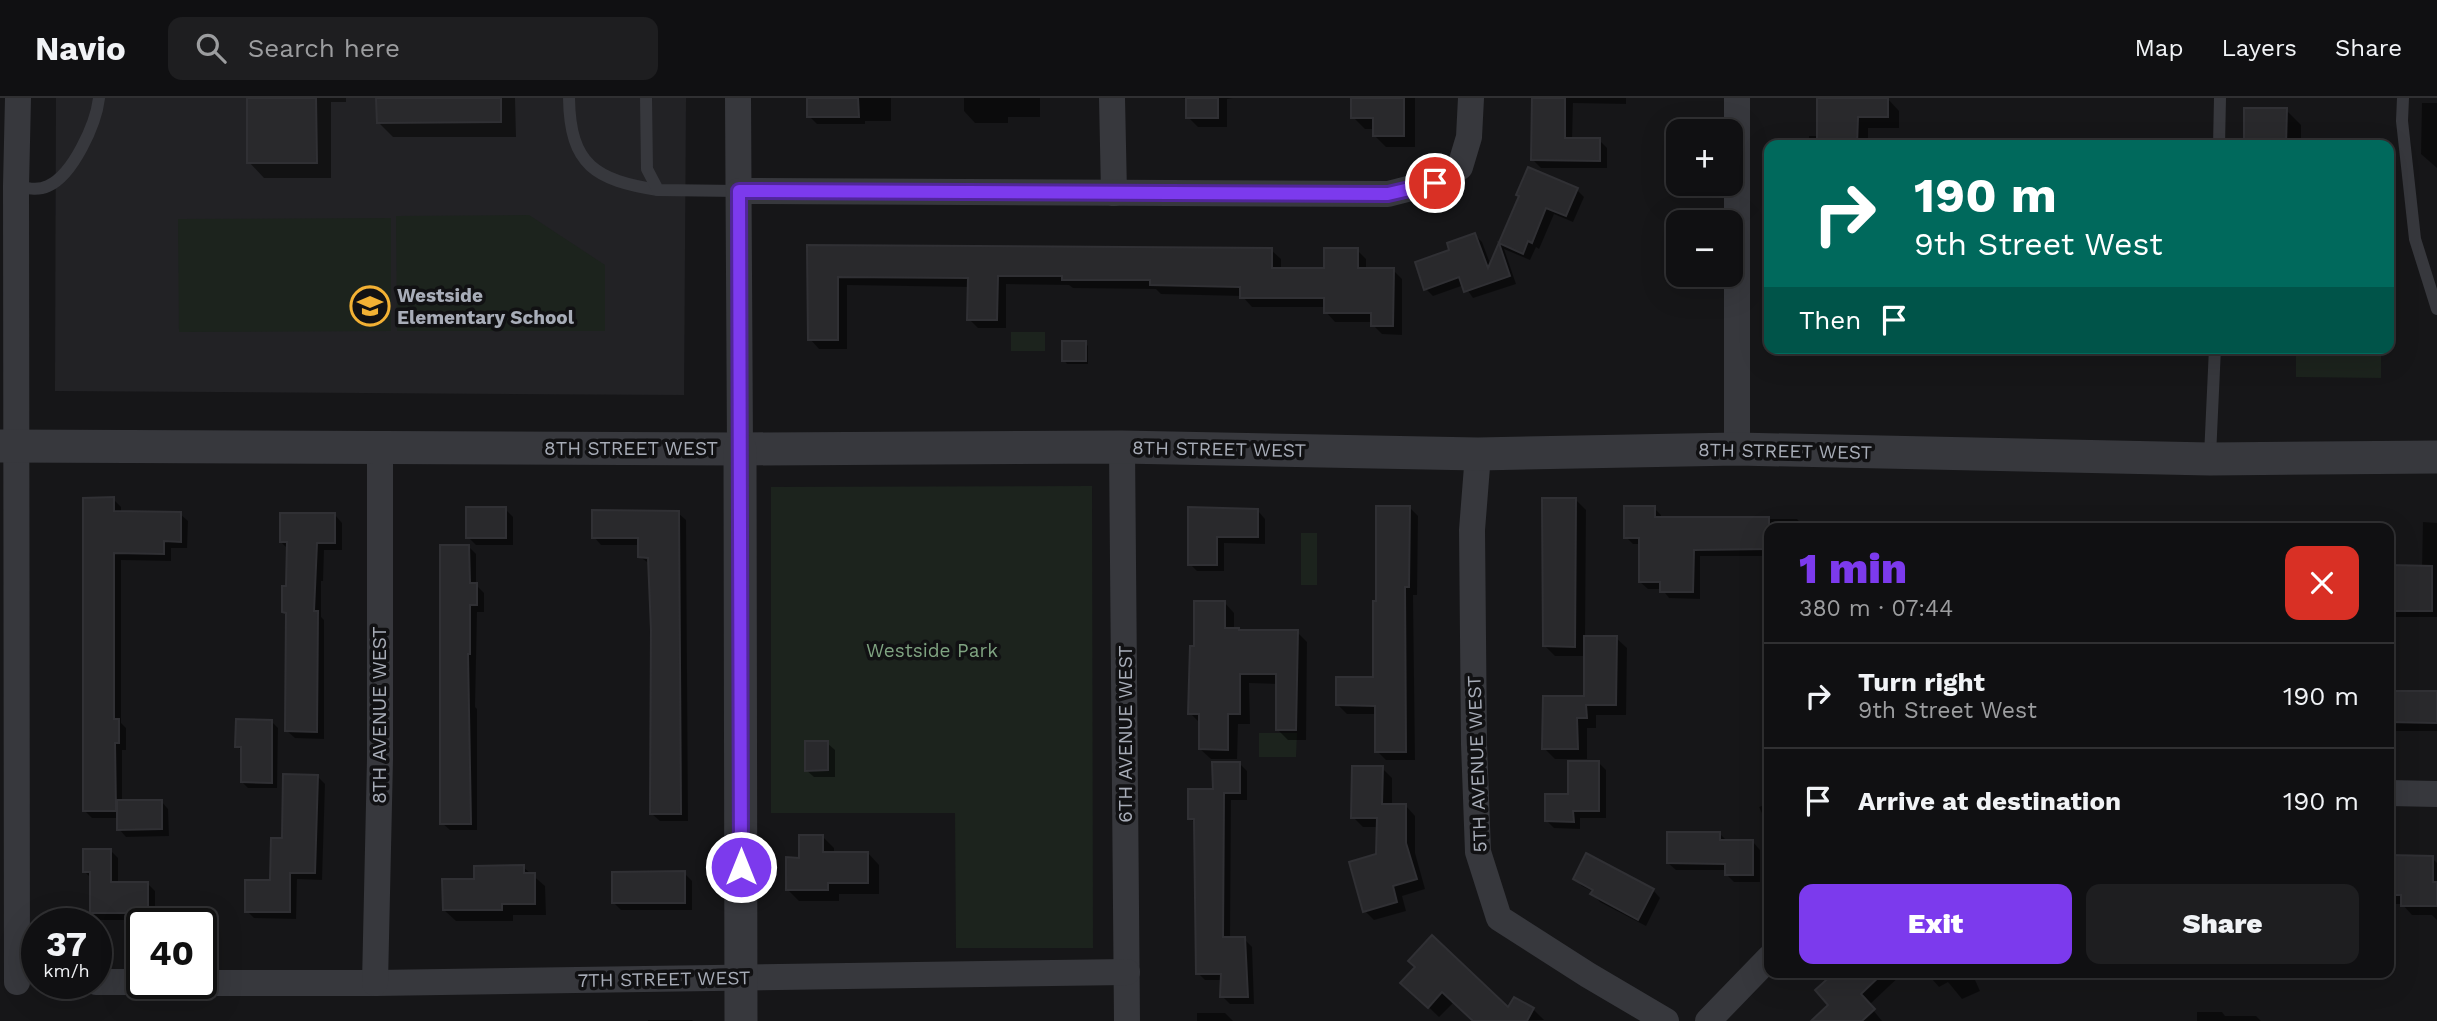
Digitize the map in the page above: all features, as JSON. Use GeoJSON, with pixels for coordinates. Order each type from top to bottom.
{"type":"FeatureCollection","features":[{"type":"Feature","properties":{"kind":"street"},"geometry":{"type":"LineString","coordinates":[[18,982],[8,446],[8,186],[19,98]]}},
{"type":"Feature","properties":{"kind":"street"},"geometry":{"type":"LineString","coordinates":[[738,98],[741,1021]]}},
{"type":"Feature","properties":{"kind":"street"},"geometry":{"type":"LineString","coordinates":[[1112,98],[1114,193]]}},
{"type":"Feature","properties":{"kind":"street"},"geometry":{"type":"LineString","coordinates":[[739,191],[1388,194],[1435,183],[1460,167],[1469,138],[1471,98]]}},
{"type":"Feature","properties":{"kind":"street"},"geometry":{"type":"LineString","coordinates":[[1737,98],[1737,449]]}},
{"type":"Feature","properties":{"kind":"street","name":"8TH STREET WEST"},"geometry":{"type":"LineString","coordinates":[[8,446],[740,449],[1122,447],[1478,454],[1737,449],[2210,459],[2437,457]]}},
{"type":"Feature","properties":{"kind":"street","name":"8TH AVENUE WEST"},"geometry":{"type":"LineString","coordinates":[[375,984],[380,759],[380,447]]}},
{"type":"Feature","properties":{"kind":"street","name":"6TH AVENUE WEST"},"geometry":{"type":"LineString","coordinates":[[1122,447],[1127,1021]]}},
{"type":"Feature","properties":{"kind":"street","name":"5TH AVENUE WEST"},"geometry":{"type":"LineString","coordinates":[[1478,454],[1472,530],[1478,852],[1499,918],[1666,1021]]}},
{"type":"Feature","properties":{"kind":"street"},"geometry":{"type":"LineString","coordinates":[[2394,793],[2437,794]]}},
{"type":"Feature","properties":{"kind":"street"},"geometry":{"type":"LineString","coordinates":[[1708,1021],[1764,963]]}},
{"type":"Feature","properties":{"kind":"street","name":"7TH STREET WEST"},"geometry":{"type":"LineString","coordinates":[[217,983],[375,984],[1127,972]]}},
{"type":"Feature","properties":{"kind":"lane"},"geometry":{"type":"LineString","coordinates":[[8,186],[33,189],[50,186],[72,165],[89,132],[99,98]]}},
{"type":"Feature","properties":{"kind":"lane"},"geometry":{"type":"LineString","coordinates":[[569,98],[569,116],[575,143],[586,164],[605,176],[625,184],[658,190],[739,191]]}},
{"type":"Feature","properties":{"kind":"lane"},"geometry":{"type":"LineString","coordinates":[[646,98],[647,169],[658,190]]}},
{"type":"Feature","properties":{"kind":"lane"},"geometry":{"type":"LineString","coordinates":[[2219,140],[2220,98]]}},
{"type":"Feature","properties":{"kind":"lane"},"geometry":{"type":"LineString","coordinates":[[2403,98],[2402,121],[2416,239],[2437,309]]}},
{"type":"Feature","properties":{"kind":"lane"},"geometry":{"type":"LineString","coordinates":[[2210,459],[2215,354]]}},
{"type":"Feature","properties":{"kind":"shaded area","name":"Westside Elementary School"},"geometry":{"type":"Polygon","coordinates":[[[56,98],[686,98],[684,395],[55,391],[56,98]]]}},
{"type":"Feature","properties":{"kind":"green space"},"geometry":{"type":"Polygon","coordinates":[[[529,215],[605,265],[605,331],[397,331],[396,216],[529,215]]]}},
{"type":"Feature","properties":{"kind":"green space"},"geometry":{"type":"Polygon","coordinates":[[[391,218],[391,331],[179,332],[178,219],[391,218]]]}},
{"type":"Feature","properties":{"kind":"green space"},"geometry":{"type":"Polygon","coordinates":[[[1011,332],[1045,332],[1045,351],[1011,351],[1011,332]]]}},
{"type":"Feature","properties":{"kind":"green space"},"geometry":{"type":"Polygon","coordinates":[[[2296,354],[2381,354],[2381,378],[2296,377],[2296,354]]]}},
{"type":"Feature","properties":{"kind":"green space","name":"Westside Park"},"geometry":{"type":"Polygon","coordinates":[[[1092,486],[1093,948],[956,948],[955,813],[771,813],[771,487],[1092,486]]]}},
{"type":"Feature","properties":{"kind":"green space"},"geometry":{"type":"Polygon","coordinates":[[[1301,533],[1317,533],[1317,585],[1301,585],[1301,533]]]}},
{"type":"Feature","properties":{"kind":"green space"},"geometry":{"type":"Polygon","coordinates":[[[1259,733],[1297,733],[1296,757],[1259,757],[1259,733]]]}},
{"type":"Feature","properties":{"kind":"building"},"geometry":{"type":"Polygon","coordinates":[[[247,98],[316,98],[317,163],[247,163],[247,98]]]}},
{"type":"Feature","properties":{"kind":"building"},"geometry":{"type":"Polygon","coordinates":[[[376,98],[501,98],[501,122],[377,123],[376,98]]]}},
{"type":"Feature","properties":{"kind":"building"},"geometry":{"type":"Polygon","coordinates":[[[807,98],[858,98],[859,117],[807,117],[807,98]]]}},
{"type":"Feature","properties":{"kind":"building"},"geometry":{"type":"Polygon","coordinates":[[[1186,98],[1218,98],[1218,118],[1186,118],[1186,98]]]}},
{"type":"Feature","properties":{"kind":"building"},"geometry":{"type":"Polygon","coordinates":[[[1351,98],[1404,98],[1404,136],[1373,136],[1373,118],[1351,118],[1351,98]]]}},
{"type":"Feature","properties":{"kind":"building"},"geometry":{"type":"Polygon","coordinates":[[[1532,98],[1565,98],[1565,138],[1600,138],[1600,161],[1531,160],[1532,98]]]}},
{"type":"Feature","properties":{"kind":"building"},"geometry":{"type":"Polygon","coordinates":[[[1817,98],[1888,98],[1888,117],[1858,117],[1857,140],[1817,140],[1817,98]]]}},
{"type":"Feature","properties":{"kind":"building"},"geometry":{"type":"Polygon","coordinates":[[[2244,108],[2287,108],[2286,140],[2244,140],[2244,108]]]}},
{"type":"Feature","properties":{"kind":"building"},"geometry":{"type":"Polygon","coordinates":[[[1528,167],[1578,188],[1566,216],[1546,208],[1532,243],[1528,241],[1523,254],[1499,243],[1510,276],[1464,292],[1459,277],[1424,290],[1415,262],[1449,250],[1447,243],[1475,233],[1488,268],[1519,196],[1516,195],[1528,167]]]}},
{"type":"Feature","properties":{"kind":"building"},"geometry":{"type":"Polygon","coordinates":[[[807,245],[1272,248],[1272,268],[1324,268],[1324,248],[1358,248],[1358,268],[1394,268],[1393,326],[1371,326],[1371,313],[1324,313],[1324,298],[1240,298],[1240,287],[1150,285],[1150,280],[1062,280],[1062,276],[998,276],[997,320],[967,320],[968,278],[838,277],[838,340],[808,340],[807,245]]]}},
{"type":"Feature","properties":{"kind":"building"},"geometry":{"type":"Polygon","coordinates":[[[1062,341],[1086,341],[1086,361],[1062,361],[1062,341]]]}},
{"type":"Feature","properties":{"kind":"building"},"geometry":{"type":"Polygon","coordinates":[[[114,497],[114,511],[181,512],[181,542],[164,541],[164,554],[114,553],[114,719],[119,719],[119,743],[115,743],[116,811],[83,811],[83,498],[114,497]]]}},
{"type":"Feature","properties":{"kind":"building"},"geometry":{"type":"Polygon","coordinates":[[[1542,498],[1576,498],[1575,647],[1543,646],[1542,498]]]}},
{"type":"Feature","properties":{"kind":"building"},"geometry":{"type":"Polygon","coordinates":[[[1376,506],[1410,506],[1409,587],[1405,587],[1406,752],[1375,752],[1375,706],[1336,705],[1336,677],[1373,677],[1376,506]]]}},
{"type":"Feature","properties":{"kind":"building"},"geometry":{"type":"Polygon","coordinates":[[[1624,506],[1655,506],[1655,517],[1769,517],[1769,523],[1764,523],[1764,549],[1694,550],[1693,592],[1660,592],[1660,582],[1639,582],[1639,538],[1624,538],[1624,506]]]}},
{"type":"Feature","properties":{"kind":"building"},"geometry":{"type":"Polygon","coordinates":[[[466,507],[506,507],[506,538],[466,538],[466,507]]]}},
{"type":"Feature","properties":{"kind":"building"},"geometry":{"type":"Polygon","coordinates":[[[1188,507],[1258,509],[1258,537],[1217,537],[1217,565],[1188,565],[1188,507]]]}},
{"type":"Feature","properties":{"kind":"building"},"geometry":{"type":"Polygon","coordinates":[[[592,510],[679,511],[681,814],[650,814],[651,630],[648,558],[638,557],[638,538],[592,538],[592,510]]]}},
{"type":"Feature","properties":{"kind":"building"},"geometry":{"type":"Polygon","coordinates":[[[280,513],[335,513],[335,543],[317,543],[314,611],[318,611],[317,732],[285,731],[286,613],[282,612],[282,586],[286,586],[287,542],[280,542],[280,513]]]}},
{"type":"Feature","properties":{"kind":"building"},"geometry":{"type":"Polygon","coordinates":[[[440,545],[469,545],[470,583],[477,583],[477,605],[470,605],[468,654],[471,824],[440,824],[440,545]]]}},
{"type":"Feature","properties":{"kind":"building"},"geometry":{"type":"Polygon","coordinates":[[[2394,565],[2432,566],[2432,611],[2394,611],[2394,565]]]}},
{"type":"Feature","properties":{"kind":"building"},"geometry":{"type":"Polygon","coordinates":[[[1194,601],[1225,601],[1225,628],[1298,630],[1296,730],[1276,730],[1276,674],[1240,674],[1240,714],[1228,714],[1228,750],[1199,749],[1199,714],[1188,714],[1190,646],[1194,646],[1194,601]]]}},
{"type":"Feature","properties":{"kind":"building"},"geometry":{"type":"Polygon","coordinates":[[[1584,636],[1617,636],[1616,705],[1586,705],[1587,718],[1577,718],[1578,749],[1542,749],[1543,696],[1584,696],[1584,636]]]}},
{"type":"Feature","properties":{"kind":"building"},"geometry":{"type":"Polygon","coordinates":[[[2394,691],[2437,691],[2437,723],[2394,722],[2394,691]]]}},
{"type":"Feature","properties":{"kind":"building"},"geometry":{"type":"Polygon","coordinates":[[[236,719],[272,720],[272,783],[241,782],[241,747],[235,747],[236,719]]]}},
{"type":"Feature","properties":{"kind":"building"},"geometry":{"type":"Polygon","coordinates":[[[805,741],[828,741],[828,770],[805,771],[805,741]]]}},
{"type":"Feature","properties":{"kind":"building"},"geometry":{"type":"Polygon","coordinates":[[[1568,761],[1599,761],[1599,811],[1573,811],[1574,822],[1545,821],[1545,794],[1568,794],[1568,761]]]}},
{"type":"Feature","properties":{"kind":"building"},"geometry":{"type":"Polygon","coordinates":[[[1212,762],[1240,762],[1240,793],[1224,793],[1223,937],[1245,937],[1248,997],[1220,997],[1221,974],[1196,974],[1194,819],[1188,819],[1188,789],[1213,789],[1212,762]]]}},
{"type":"Feature","properties":{"kind":"building"},"geometry":{"type":"Polygon","coordinates":[[[1352,766],[1383,766],[1382,804],[1406,804],[1406,843],[1417,879],[1393,886],[1397,902],[1363,912],[1349,862],[1376,854],[1377,818],[1351,818],[1352,766]]]}},
{"type":"Feature","properties":{"kind":"building"},"geometry":{"type":"Polygon","coordinates":[[[283,774],[318,775],[315,873],[290,873],[290,912],[245,912],[245,880],[270,880],[271,838],[282,838],[283,774]]]}},
{"type":"Feature","properties":{"kind":"building"},"geometry":{"type":"Polygon","coordinates":[[[117,800],[162,800],[162,829],[117,830],[117,800]]]}},
{"type":"Feature","properties":{"kind":"building"},"geometry":{"type":"Polygon","coordinates":[[[1667,832],[1720,832],[1720,840],[1753,840],[1753,875],[1725,875],[1725,864],[1667,863],[1667,832]]]}},
{"type":"Feature","properties":{"kind":"building"},"geometry":{"type":"Polygon","coordinates":[[[799,835],[823,835],[823,852],[868,852],[868,883],[828,883],[828,890],[786,890],[786,857],[799,858],[799,835]]]}},
{"type":"Feature","properties":{"kind":"building"},"geometry":{"type":"Polygon","coordinates":[[[83,849],[111,849],[111,882],[148,882],[148,908],[126,908],[126,913],[112,913],[112,908],[90,908],[90,872],[83,872],[83,849]]]}},
{"type":"Feature","properties":{"kind":"building"},"geometry":{"type":"Polygon","coordinates":[[[1586,853],[1654,889],[1638,920],[1590,894],[1593,890],[1573,879],[1586,853]]]}},
{"type":"Feature","properties":{"kind":"building"},"geometry":{"type":"Polygon","coordinates":[[[2394,855],[2433,856],[2437,906],[2401,906],[2401,895],[2394,895],[2394,855]]]}},
{"type":"Feature","properties":{"kind":"building"},"geometry":{"type":"Polygon","coordinates":[[[524,865],[524,873],[535,873],[535,904],[502,904],[502,910],[443,910],[442,879],[474,879],[474,866],[524,865]]]}},
{"type":"Feature","properties":{"kind":"building"},"geometry":{"type":"Polygon","coordinates":[[[685,871],[685,903],[612,903],[612,872],[685,871]]]}},
{"type":"Feature","properties":{"kind":"building"},"geometry":{"type":"Polygon","coordinates":[[[1432,935],[1508,1007],[1514,997],[1534,1008],[1527,1021],[1473,1021],[1442,992],[1428,1008],[1400,983],[1415,967],[1408,961],[1432,935]]]}},
{"type":"Feature","properties":{"kind":"building"},"geometry":{"type":"Polygon","coordinates":[[[1828,978],[1878,978],[1861,994],[1875,1009],[1862,1021],[1811,1021],[1828,1005],[1815,990],[1828,978]]]}},
{"type":"Feature","properties":{"kind":"place","name":"Westside Elementary School"},"geometry":{"type":"Point","coordinates":[370,306]}},
{"type":"Feature","properties":{"kind":"route"},"geometry":{"type":"LineString","coordinates":[[741,867],[739,191],[1388,194],[1435,183]]}}]}
